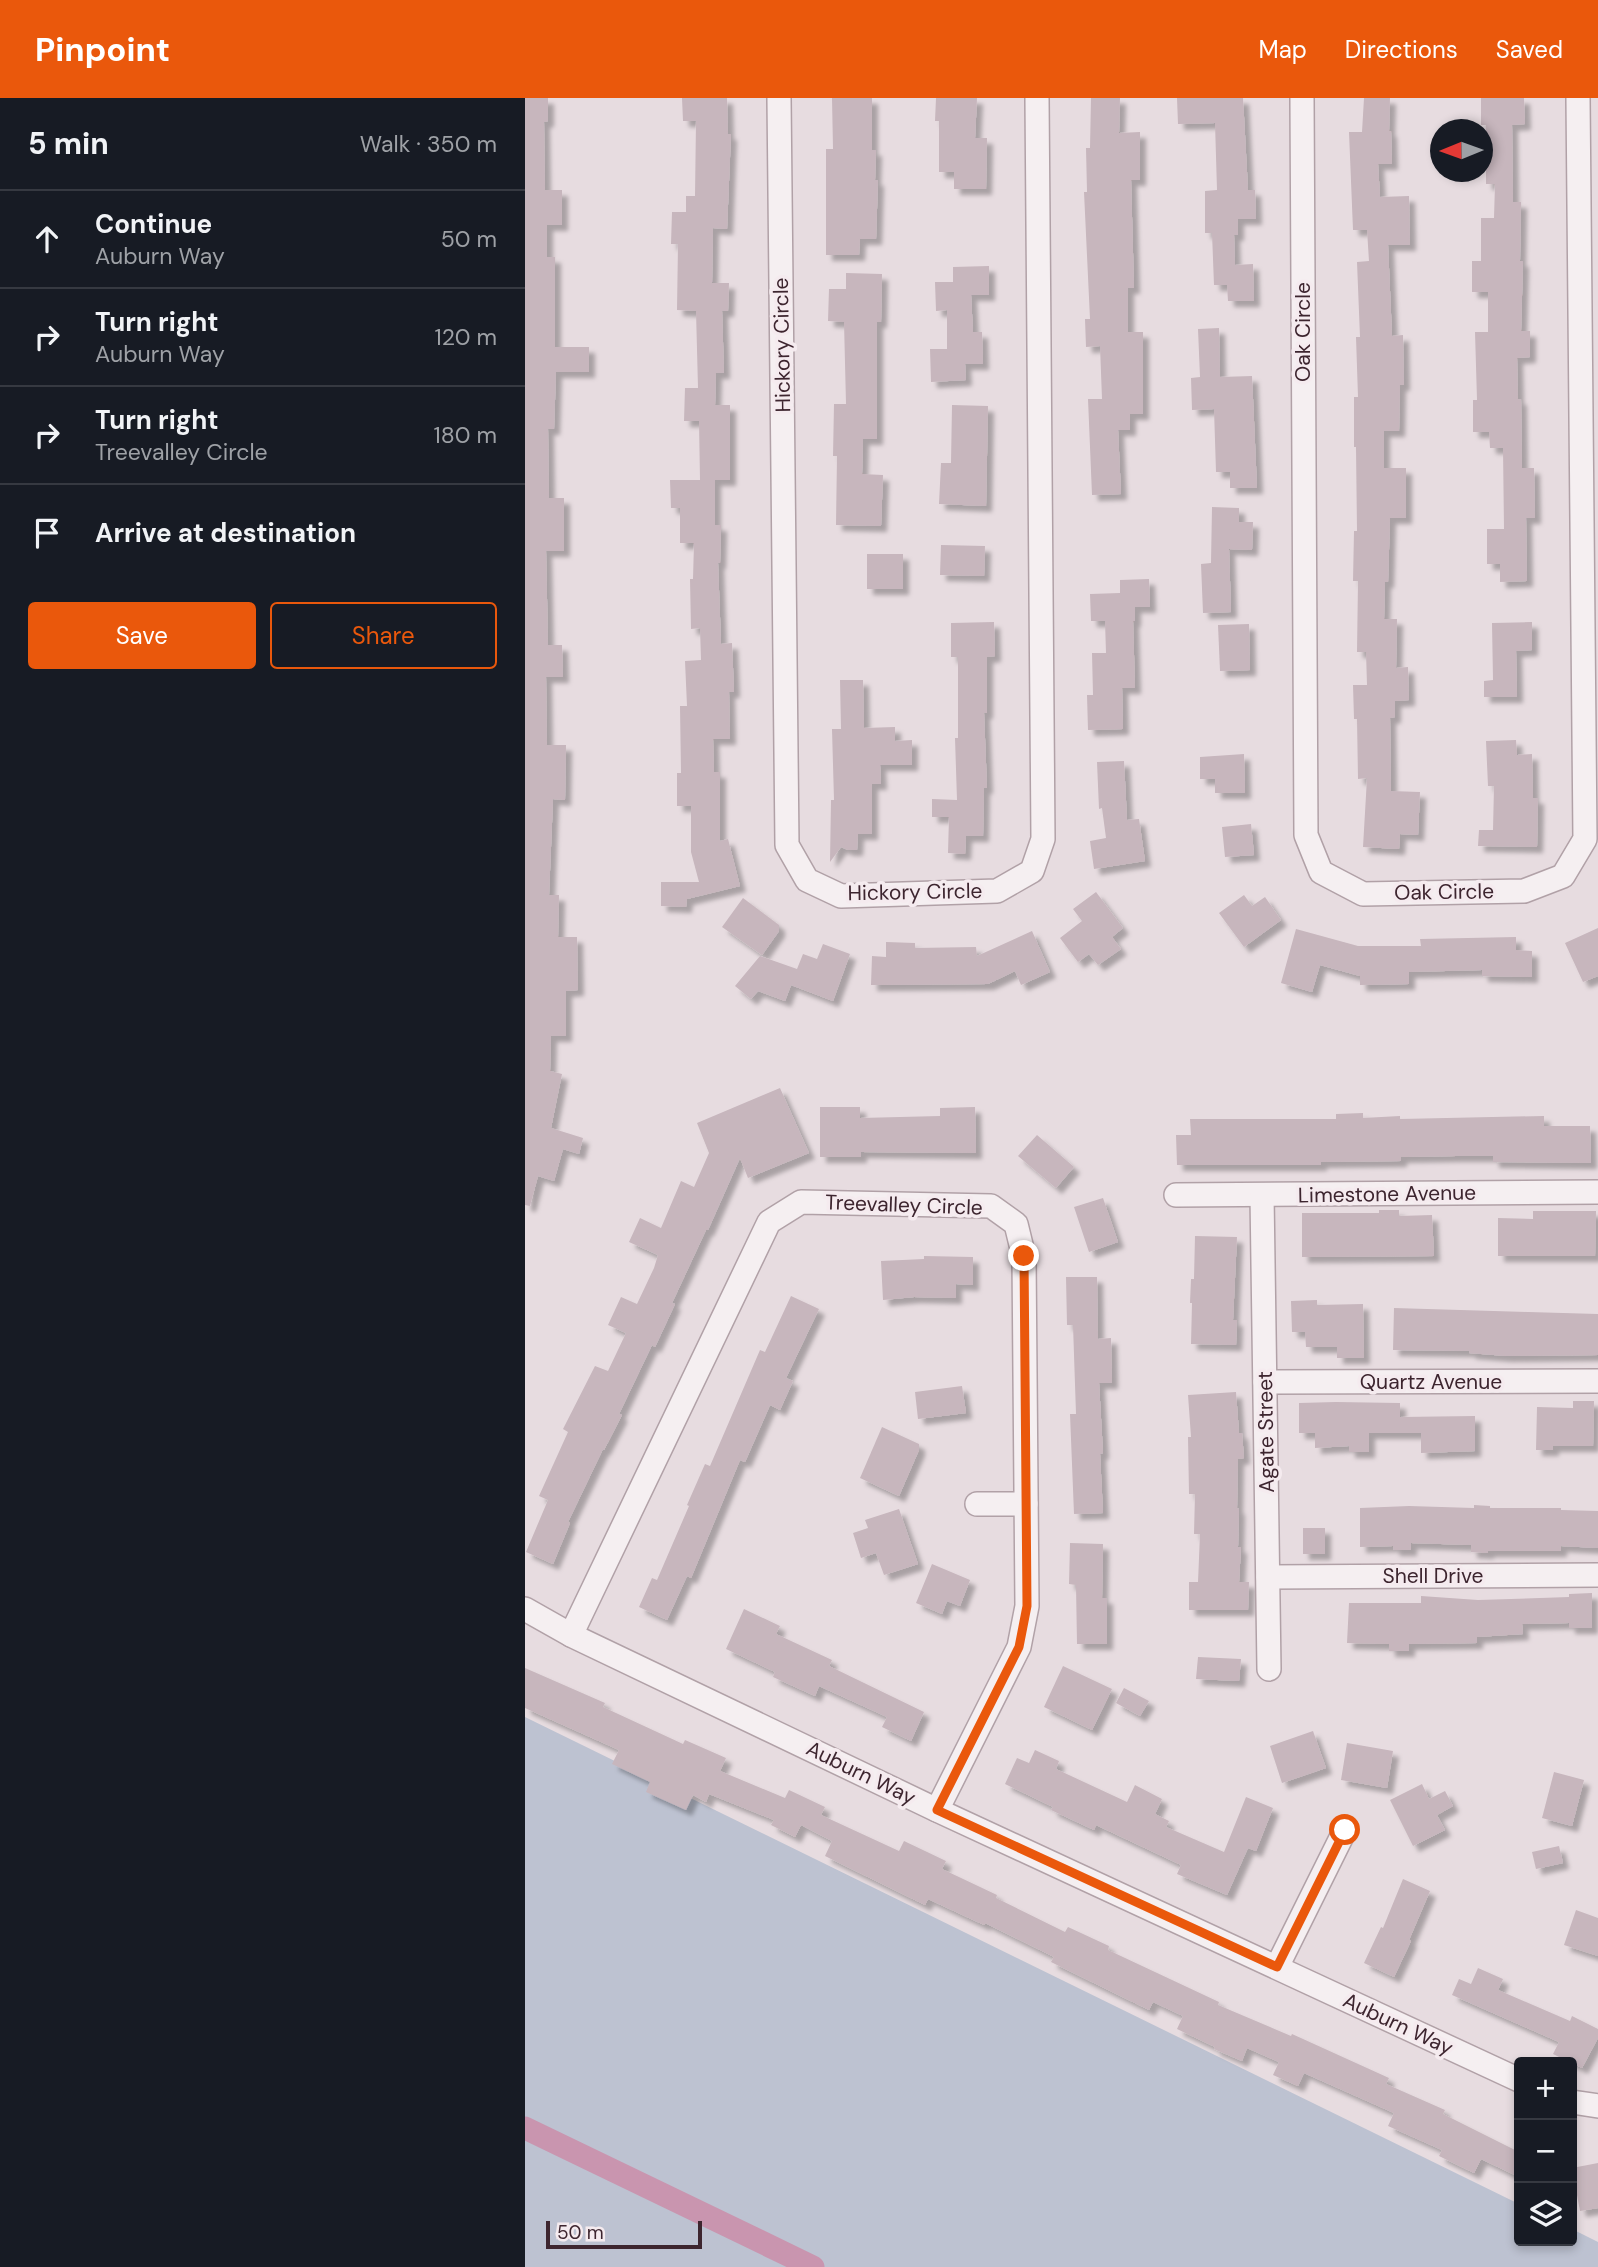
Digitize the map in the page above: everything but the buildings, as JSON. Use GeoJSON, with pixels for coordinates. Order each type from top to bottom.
{"type":"FeatureCollection","features":[{"type":"Feature","properties":{"kind":"street","name":"Hickory Circle"},"geometry":{"type":"LineString","coordinates":[[779,98],[787,845],[807,880],[841,896],[996,891],[1032,871],[1043,839],[1037,98]]}},
{"type":"Feature","properties":{"kind":"street","name":"Oak Circle"},"geometry":{"type":"LineString","coordinates":[[1302,98],[1306,835],[1321,872],[1363,894],[1524,891],[1563,877],[1585,839],[1578,98]]}},
{"type":"Feature","properties":{"kind":"street","name":"Limestone Avenue"},"geometry":{"type":"LineString","coordinates":[[1176,1195],[1598,1192]]}},
{"type":"Feature","properties":{"kind":"street","name":"Agate Street"},"geometry":{"type":"LineString","coordinates":[[1262,1195],[1269,1669]]}},
{"type":"Feature","properties":{"kind":"street","name":"Treevalley Circle"},"geometry":{"type":"LineString","coordinates":[[571,1635],[769,1222],[801,1202],[991,1206],[1016,1224],[1024,1256],[1027,1606],[1019,1647],[937,1810]]}},
{"type":"Feature","properties":{"kind":"street","name":"Quartz Avenue"},"geometry":{"type":"LineString","coordinates":[[1265,1382],[1598,1381]]}},
{"type":"Feature","properties":{"kind":"street"},"geometry":{"type":"LineString","coordinates":[[977,1504],[1026,1504]]}},
{"type":"Feature","properties":{"kind":"street","name":"Shell Drive"},"geometry":{"type":"LineString","coordinates":[[1268,1577],[1598,1575]]}},
{"type":"Feature","properties":{"kind":"street","name":"Auburn Way"},"geometry":{"type":"LineString","coordinates":[[525,1609],[571,1635],[937,1810],[1514,2078]]}},
{"type":"Feature","properties":{"kind":"street"},"geometry":{"type":"LineString","coordinates":[[1277,1967],[1345,1830]]}},
{"type":"Feature","properties":{"kind":"street"},"geometry":{"type":"LineString","coordinates":[[1577,2103],[1598,2106]]}},
{"type":"Feature","properties":{"kind":"shaded area"},"geometry":{"type":"Polygon","coordinates":[[[525,1717],[1514,2202],[1514,2246],[1577,2246],[1577,2232],[1598,2242],[1598,2267],[525,2267],[525,1717]]]}},
{"type":"Feature","properties":{"kind":"waterway"},"geometry":{"type":"LineString","coordinates":[[525,2128],[813,2267]]}},
{"type":"Feature","properties":{"kind":"route"},"geometry":{"type":"LineString","coordinates":[[1024,1256],[1027,1606],[1019,1647],[937,1810],[1277,1967],[1345,1830]]}}]}
